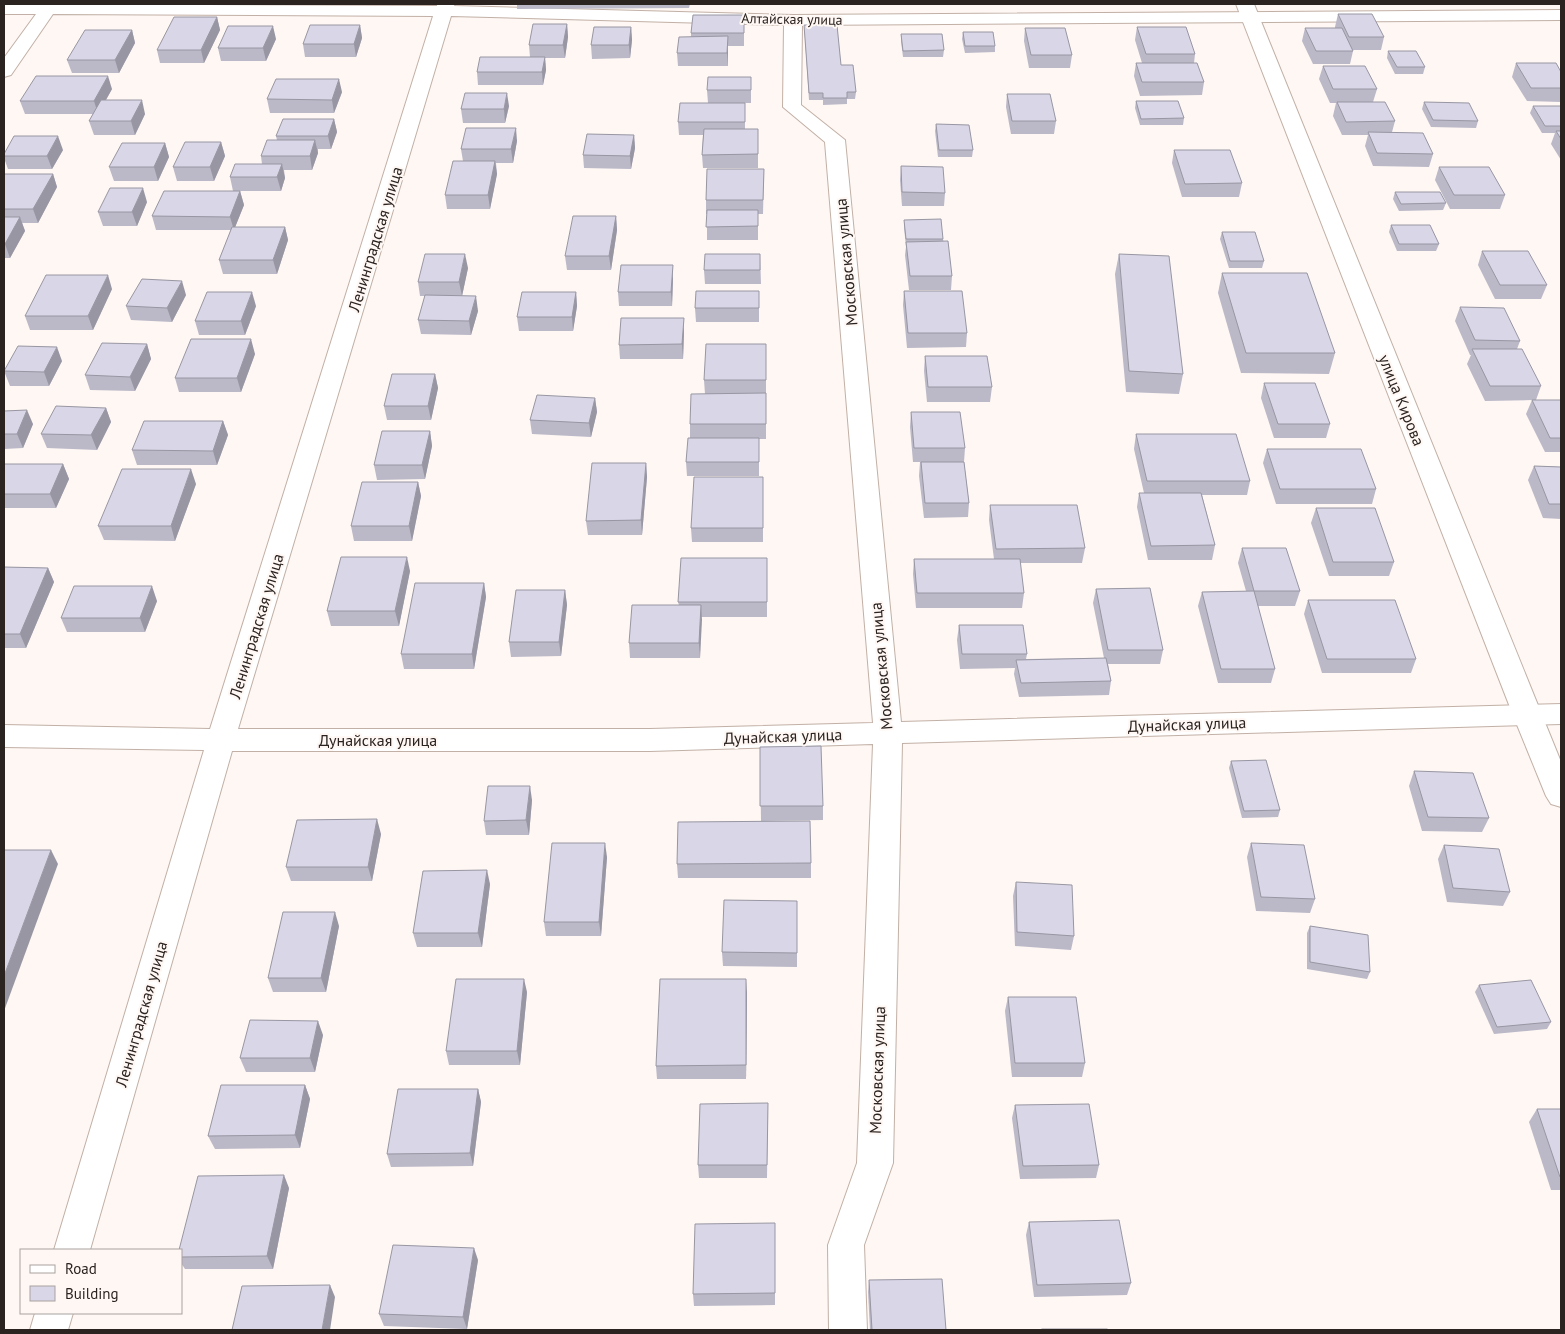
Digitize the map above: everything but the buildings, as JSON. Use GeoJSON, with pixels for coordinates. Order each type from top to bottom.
{"type":"FeatureCollection","features":[{"type":"Feature","properties":{"kind":"street","name":"Алтайская улица"},"geometry":{"type":"LineString","coordinates":[[4,10],[50,7],[445,7],[793,20],[1009,11],[1248,10],[1561,15]]}},
{"type":"Feature","properties":{"kind":"street"},"geometry":{"type":"LineString","coordinates":[[4,71],[50,7]]}},
{"type":"Feature","properties":{"kind":"street","name":"Ленинградская улица"},"geometry":{"type":"LineString","coordinates":[[72,1249],[222,740],[445,7]]}},
{"type":"Feature","properties":{"kind":"street","name":"улица Кирова"},"geometry":{"type":"LineString","coordinates":[[1248,10],[1527,715],[1561,796]]}},
{"type":"Feature","properties":{"kind":"street","name":"Московская улица"},"geometry":{"type":"LineString","coordinates":[[793,20],[792,107],[835,140],[888,732],[875,1163],[846,1245],[848,1330]]}},
{"type":"Feature","properties":{"kind":"street","name":"Дунайская улица"},"geometry":{"type":"LineString","coordinates":[[4,736],[222,740],[650,740],[1561,714]]}},
{"type":"Feature","properties":{"kind":"street"},"geometry":{"type":"LineString","coordinates":[[49,1330],[54,1314]]}}]}
